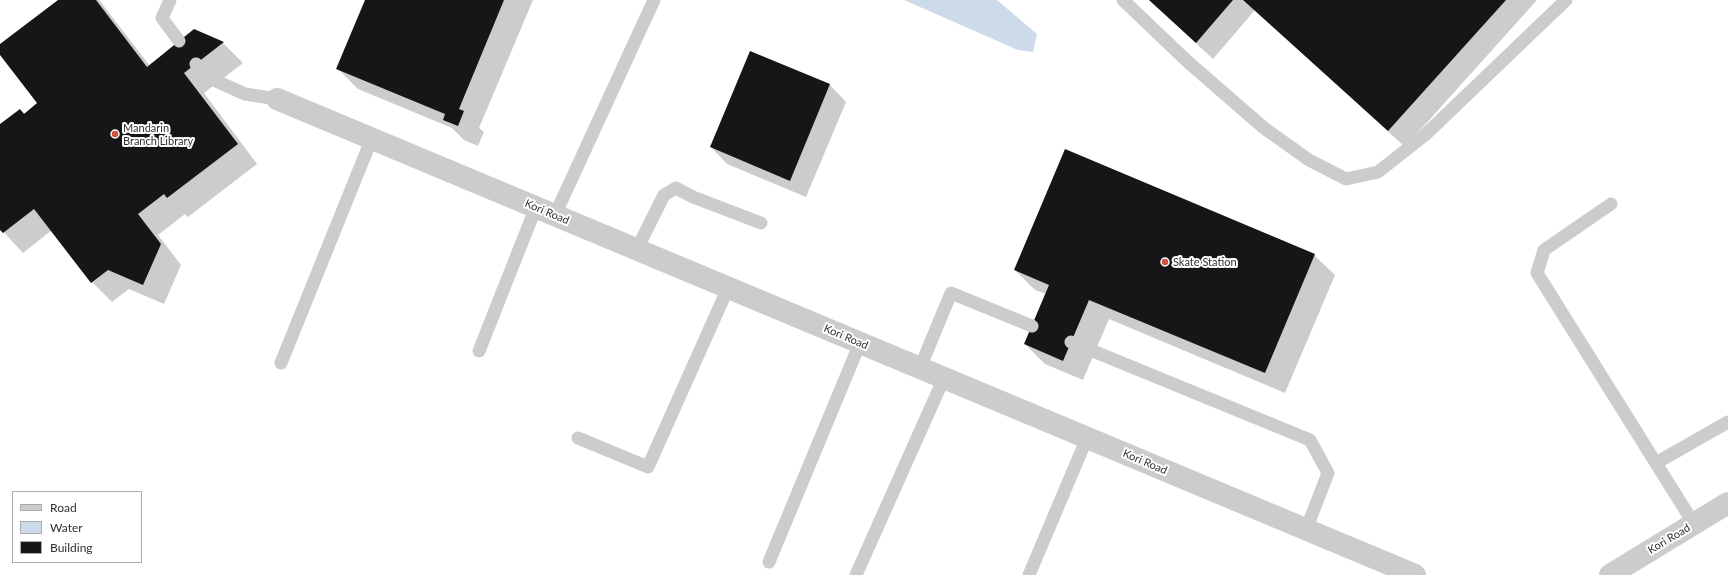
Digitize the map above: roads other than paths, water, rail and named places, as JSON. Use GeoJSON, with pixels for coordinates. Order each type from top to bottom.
{"type":"FeatureCollection","features":[{"type":"Feature","properties":{"kind":"street","name":"Kori Road"},"geometry":{"type":"LineString","coordinates":[[277,99],[1415,575]]}},
{"type":"Feature","properties":{"kind":"street","name":"Kori Road"},"geometry":{"type":"LineString","coordinates":[[1610,575],[1728,503]]}},
{"type":"Feature","properties":{"kind":"lane"},"geometry":{"type":"LineString","coordinates":[[170,0],[162,18],[179,41]]}},
{"type":"Feature","properties":{"kind":"lane"},"geometry":{"type":"LineString","coordinates":[[479,351],[545,211],[654,0]]}},
{"type":"Feature","properties":{"kind":"lane"},"geometry":{"type":"LineString","coordinates":[[1123,0],[1188,62],[1264,128],[1309,160],[1346,179],[1378,172],[1425,135],[1566,0]]}},
{"type":"Feature","properties":{"kind":"lane"},"geometry":{"type":"LineString","coordinates":[[196,64],[205,76],[245,94],[277,99]]}},
{"type":"Feature","properties":{"kind":"lane"},"geometry":{"type":"LineString","coordinates":[[281,363],[372,138]]}},
{"type":"Feature","properties":{"kind":"lane"},"geometry":{"type":"LineString","coordinates":[[637,249],[664,195],[676,188],[693,197],[761,223]]}},
{"type":"Feature","properties":{"kind":"lane"},"geometry":{"type":"LineString","coordinates":[[1611,204],[1544,250],[1537,273],[1694,524]]}},
{"type":"Feature","properties":{"kind":"lane"},"geometry":{"type":"LineString","coordinates":[[578,438],[648,467],[728,288]]}},
{"type":"Feature","properties":{"kind":"lane"},"geometry":{"type":"LineString","coordinates":[[920,368],[951,293],[1032,326]]}},
{"type":"Feature","properties":{"kind":"lane"},"geometry":{"type":"LineString","coordinates":[[1071,342],[1310,440],[1328,473],[1306,530]]}},
{"type":"Feature","properties":{"kind":"lane"},"geometry":{"type":"LineString","coordinates":[[769,562],[860,343]]}},
{"type":"Feature","properties":{"kind":"lane"},"geometry":{"type":"LineString","coordinates":[[856,575],[944,378]]}},
{"type":"Feature","properties":{"kind":"lane"},"geometry":{"type":"LineString","coordinates":[[1656,463],[1728,422]]}},
{"type":"Feature","properties":{"kind":"lane"},"geometry":{"type":"LineString","coordinates":[[1029,575],[1087,438]]}},
{"type":"Feature","properties":{"kind":"water"},"geometry":{"type":"Polygon","coordinates":[[[904,0],[997,0],[1037,34],[1033,52],[1018,50],[904,0]]]}},
{"type":"Feature","properties":{"kind":"place","name":"Mandarin Branch Library"},"geometry":{"type":"Point","coordinates":[115,134]}},
{"type":"Feature","properties":{"kind":"place","name":"Skate Station"},"geometry":{"type":"Point","coordinates":[1165,262]}}]}
